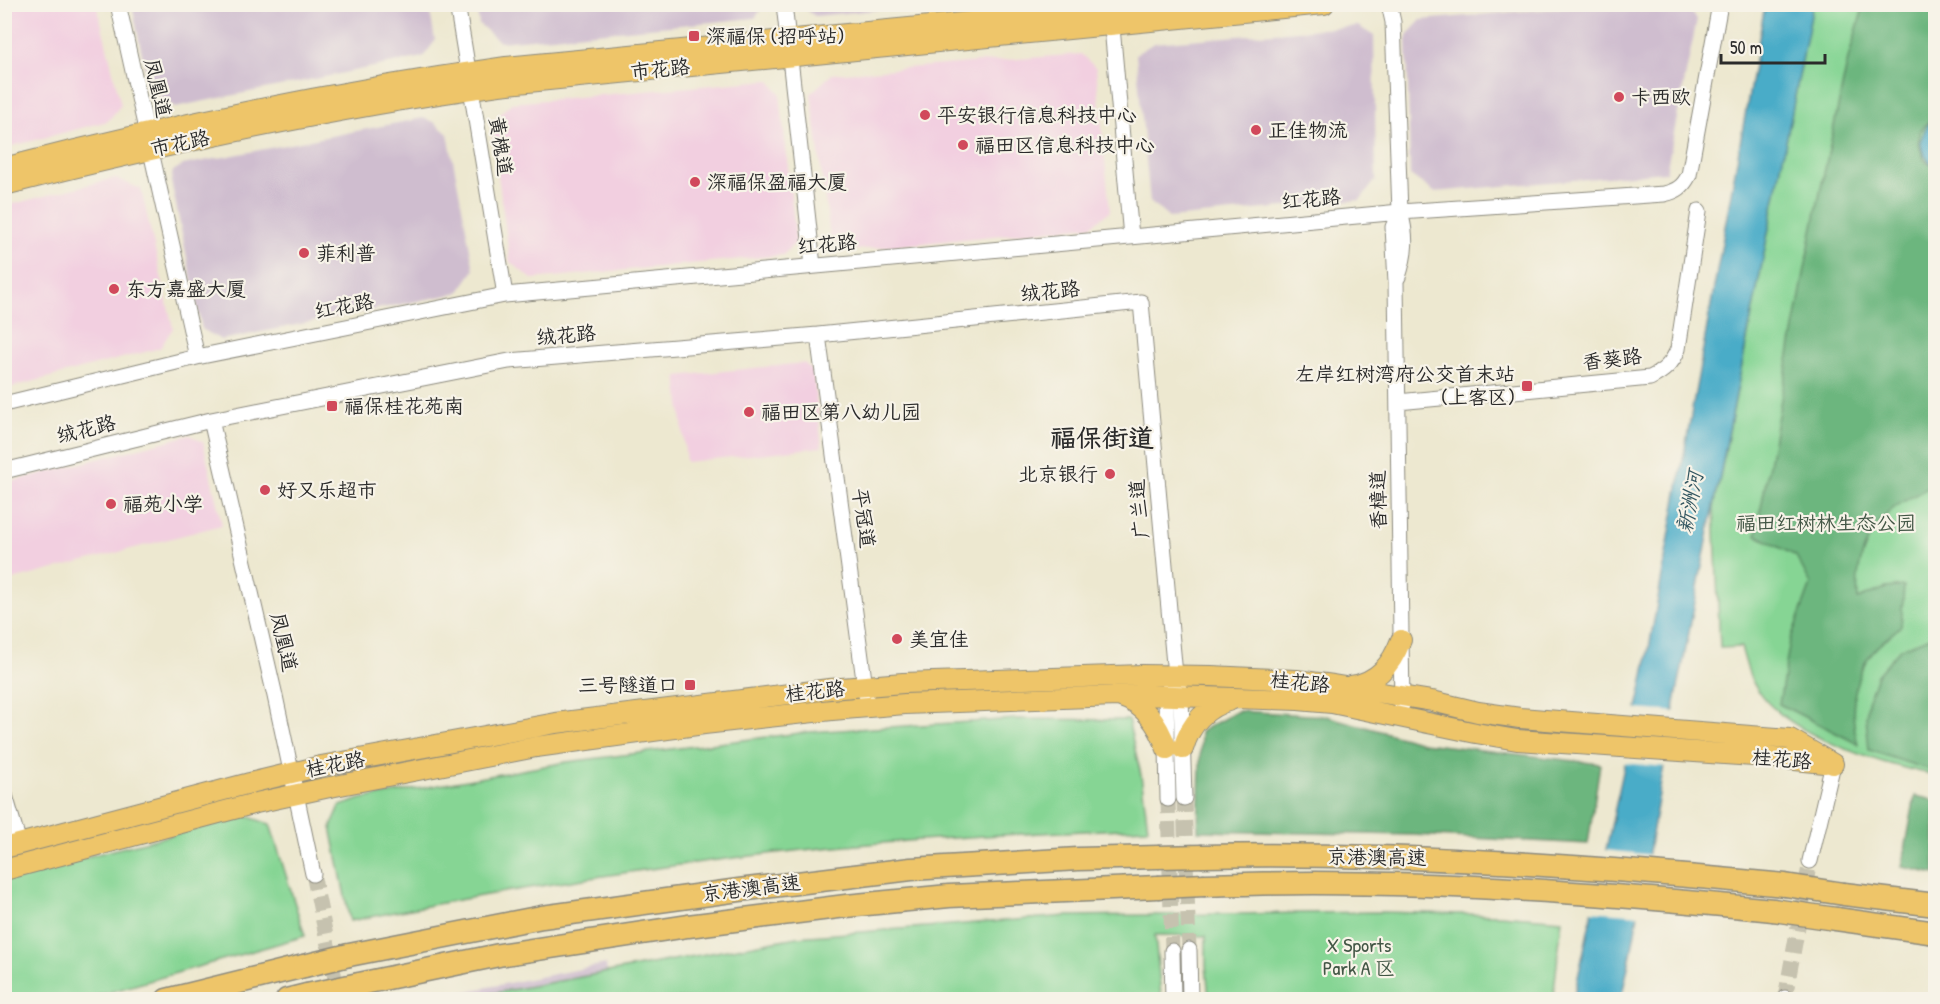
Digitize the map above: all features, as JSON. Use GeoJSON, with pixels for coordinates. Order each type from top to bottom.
{"type":"FeatureCollection","features":[{"type":"Feature","properties":{"kind":"highway","name":"京港澳高速"},"geometry":{"type":"LineString","coordinates":[[167,999],[349,955],[542,917],[900,870],[1078,859],[1266,855],[1408,856],[1551,864],[1695,876],[1785,885],[1935,905]]}},
{"type":"Feature","properties":{"kind":"highway","name":"京港澳高速"},"geometry":{"type":"LineString","coordinates":[[297,997],[499,955],[688,926],[846,906],[949,896],[1205,885],[1313,883],[1550,891],[1773,910],[1935,933]]}},
{"type":"Feature","properties":{"kind":"main road","name":"市花路"},"geometry":{"type":"LineString","coordinates":[[1110,13],[1156,4]]}},
{"type":"Feature","properties":{"kind":"main road","name":"市花路"},"geometry":{"type":"LineString","coordinates":[[4,168],[148,141],[430,77],[469,80],[1110,13],[1324,4]]}},
{"type":"Feature","properties":{"kind":"main road","name":"市花路"},"geometry":{"type":"LineString","coordinates":[[4,186],[148,141]]}},
{"type":"Feature","properties":{"kind":"main road"},"geometry":{"type":"LineString","coordinates":[[1344,687],[1357,685],[1379,675],[1389,665],[1401,640]]}},
{"type":"Feature","properties":{"kind":"main road","name":"桂花路"},"geometry":{"type":"LineString","coordinates":[[12,845],[291,773],[556,723],[865,686],[1142,675],[1296,680],[1520,718],[1790,739],[1833,764]]}},
{"type":"Feature","properties":{"kind":"main road","name":"桂花路"},"geometry":{"type":"LineString","coordinates":[[4,870],[296,794],[536,747],[704,724],[868,707],[1118,696],[1238,698],[1332,703],[1517,740],[1833,764]]}},
{"type":"Feature","properties":{"kind":"main road"},"geometry":{"type":"LineString","coordinates":[[1118,696],[1131,700],[1151,716],[1163,736],[1175,749],[1201,716],[1222,702],[1238,698]]}},
{"type":"Feature","properties":{"kind":"street","name":"凤凰道"},"geometry":{"type":"LineString","coordinates":[[117,4],[197,357]]}},
{"type":"Feature","properties":{"kind":"street","name":"黄槐道"},"geometry":{"type":"LineString","coordinates":[[457,4],[505,295]]}},
{"type":"Feature","properties":{"kind":"street"},"geometry":{"type":"LineString","coordinates":[[783,4],[813,266]]}},
{"type":"Feature","properties":{"kind":"street","name":"香樟道"},"geometry":{"type":"LineString","coordinates":[[1389,4],[1393,22],[1400,212],[1393,227],[1396,282],[1402,717]]}},
{"type":"Feature","properties":{"kind":"street","name":"红花路"},"geometry":{"type":"LineString","coordinates":[[4,404],[197,357],[505,295],[1400,212],[1664,195],[1677,191],[1689,175],[1720,4]]}},
{"type":"Feature","properties":{"kind":"street"},"geometry":{"type":"LineString","coordinates":[[1110,13],[1131,237]]}},
{"type":"Feature","properties":{"kind":"street","name":"香葵路"},"geometry":{"type":"LineString","coordinates":[[1398,402],[1650,378],[1662,372],[1673,361],[1678,349],[1700,211]]}},
{"type":"Feature","properties":{"kind":"street","name":"绒花路"},"geometry":{"type":"LineString","coordinates":[[4,471],[211,420],[509,361],[818,335],[1141,302]]}},
{"type":"Feature","properties":{"kind":"street","name":"广兰道"},"geometry":{"type":"LineString","coordinates":[[1141,302],[1175,675]]}},
{"type":"Feature","properties":{"kind":"street","name":"平冠道"},"geometry":{"type":"LineString","coordinates":[[818,335],[868,707]]}},
{"type":"Feature","properties":{"kind":"street","name":"凤凰道"},"geometry":{"type":"LineString","coordinates":[[211,420],[313,874]]}},
{"type":"Feature","properties":{"kind":"street"},"geometry":{"type":"LineString","coordinates":[[1175,675],[1173,696],[1175,749],[1184,798]]}},
{"type":"Feature","properties":{"kind":"street"},"geometry":{"type":"LineString","coordinates":[[1732,755],[1734,733]]}},
{"type":"Feature","properties":{"kind":"street"},"geometry":{"type":"LineString","coordinates":[[1168,799],[1175,749]]}},
{"type":"Feature","properties":{"kind":"street"},"geometry":{"type":"LineString","coordinates":[[1810,861],[1833,764]]}},
{"type":"Feature","properties":{"kind":"street"},"geometry":{"type":"LineString","coordinates":[[4,792],[12,845]]}},
{"type":"Feature","properties":{"kind":"street"},"geometry":{"type":"LineString","coordinates":[[1189,950],[1190,999]]}},
{"type":"Feature","properties":{"kind":"street"},"geometry":{"type":"LineString","coordinates":[[1172,951],[1173,999]]}},
{"type":"Feature","properties":{"kind":"shaded area"},"geometry":{"type":"Polygon","coordinates":[[[5,4],[97,5],[121,105],[108,121],[5,148],[5,4]]]}},
{"type":"Feature","properties":{"kind":"shaded area"},"geometry":{"type":"Polygon","coordinates":[[[476,4],[764,5],[755,18],[500,42],[479,24],[476,4]]]}},
{"type":"Feature","properties":{"kind":"shaded area"},"geometry":{"type":"Polygon","coordinates":[[[132,5],[429,5],[435,41],[423,57],[175,107],[149,89],[132,5]]]}},
{"type":"Feature","properties":{"kind":"shaded area"},"geometry":{"type":"Polygon","coordinates":[[[799,5],[926,5],[815,16],[799,5]]]}},
{"type":"Feature","properties":{"kind":"shaded area"},"geometry":{"type":"Polygon","coordinates":[[[1597,5],[1682,5],[1697,19],[1666,172],[1434,192],[1410,175],[1407,35],[1421,20],[1597,5]]]}},
{"type":"Feature","properties":{"kind":"shaded area"},"geometry":{"type":"Polygon","coordinates":[[[1358,26],[1374,36],[1376,180],[1360,200],[1169,218],[1150,202],[1136,54],[1154,43],[1358,26]]]}},
{"type":"Feature","properties":{"kind":"shaded area"},"geometry":{"type":"Polygon","coordinates":[[[1081,54],[1096,68],[1110,211],[1091,226],[845,251],[830,237],[811,93],[832,74],[1081,54]]]}},
{"type":"Feature","properties":{"kind":"shaded area"},"geometry":{"type":"Polygon","coordinates":[[[769,80],[780,93],[796,242],[783,255],[532,279],[510,262],[491,124],[511,103],[769,80]]]}},
{"type":"Feature","properties":{"kind":"shaded area"},"geometry":{"type":"Polygon","coordinates":[[[423,118],[434,122],[448,134],[474,270],[458,293],[221,340],[202,329],[171,181],[173,171],[183,165],[423,118]]]}},
{"type":"Feature","properties":{"kind":"shaded area"},"geometry":{"type":"Polygon","coordinates":[[[115,178],[141,189],[173,328],[160,348],[5,389],[5,206],[115,178]]]}},
{"type":"Feature","properties":{"kind":"shaded area","name":"福田区第八幼儿园"},"geometry":{"type":"Polygon","coordinates":[[[804,363],[813,371],[822,447],[686,462],[677,376],[804,363]]]}},
{"type":"Feature","properties":{"kind":"shaded area","name":"福苑小学"},"geometry":{"type":"Polygon","coordinates":[[[190,435],[203,442],[222,525],[5,582],[5,483],[190,435]]]}},
{"type":"Feature","properties":{"kind":"shaded area"},"geometry":{"type":"Polygon","coordinates":[[[606,964],[610,999],[422,1000],[606,964]]]}},
{"type":"Feature","properties":{"kind":"green space","name":"福田红树林生态公园"},"geometry":{"type":"Polygon","coordinates":[[[1813,5],[1935,5],[1935,775],[1889,764],[1836,745],[1811,733],[1788,719],[1769,703],[1755,686],[1741,647],[1720,648],[1714,508],[1813,5]]]}},
{"type":"Feature","properties":{"kind":"green space","name":"福田红树林生态公园"},"geometry":{"type":"Polygon","coordinates":[[[1864,5],[1935,5],[1935,113],[1920,132],[1919,144],[1924,159],[1936,169],[1936,495],[1929,487],[1893,508],[1874,530],[1863,552],[1858,575],[1858,599],[1886,588],[1904,586],[1901,626],[1868,658],[1857,681],[1853,707],[1858,744],[1779,704],[1790,641],[1811,584],[1796,556],[1756,535],[1811,236],[1848,59],[1864,5]]]}},
{"type":"Feature","properties":{"kind":"green space"},"geometry":{"type":"Polygon","coordinates":[[[1935,635],[1935,770],[1869,750],[1866,718],[1868,702],[1877,675],[1900,649],[1935,635]]]}},
{"type":"Feature","properties":{"kind":"green space"},"geometry":{"type":"Polygon","coordinates":[[[1238,711],[1326,716],[1423,743],[1600,764],[1588,844],[1413,835],[1198,831],[1201,731],[1238,711]]]}},
{"type":"Feature","properties":{"kind":"green space"},"geometry":{"type":"Polygon","coordinates":[[[1018,719],[1128,720],[1141,775],[1148,828],[938,839],[755,855],[580,879],[350,921],[331,827],[340,806],[361,799],[567,762],[808,732],[1018,719]]]}},
{"type":"Feature","properties":{"kind":"green space"},"geometry":{"type":"Polygon","coordinates":[[[1915,796],[1935,800],[1935,874],[1902,867],[1915,796]]]}},
{"type":"Feature","properties":{"kind":"green space"},"geometry":{"type":"Polygon","coordinates":[[[246,816],[270,824],[305,936],[86,999],[5,999],[4,880],[246,816]]]}},
{"type":"Feature","properties":{"kind":"green space","name":"X Sports Park A 区"},"geometry":{"type":"Polygon","coordinates":[[[1381,912],[1500,915],[1562,920],[1553,999],[1209,999],[1206,936],[1155,935],[1161,996],[1159,999],[462,999],[797,937],[1067,916],[1381,912]]]}},
{"type":"Feature","properties":{"kind":"water","name":"新洲河"},"geometry":{"type":"Polygon","coordinates":[[[1765,5],[1813,5],[1674,708],[1632,949],[1621,999],[1573,1000],[1644,676],[1765,5]]]}},
{"type":"Feature","properties":{"kind":"water"},"geometry":{"type":"Polygon","coordinates":[[[1935,115],[1935,167],[1924,154],[1921,142],[1925,129],[1935,115]]]}},
{"type":"Feature","properties":{"kind":"pier"},"geometry":{"type":"Polygon","coordinates":[[[1634,709],[1677,712],[1667,767],[1622,763],[1634,709]]]}},
{"type":"Feature","properties":{"kind":"pier"},"geometry":{"type":"Polygon","coordinates":[[[1603,850],[1652,855],[1641,915],[1589,911],[1603,850]]]}},
{"type":"Feature","properties":{"kind":"tunnel"},"geometry":{"type":"LineString","coordinates":[[1184,798],[1189,950]]}},
{"type":"Feature","properties":{"kind":"tunnel"},"geometry":{"type":"LineString","coordinates":[[1168,799],[1172,951]]}},
{"type":"Feature","properties":{"kind":"tunnel"},"geometry":{"type":"LineString","coordinates":[[1785,998],[1810,861]]}},
{"type":"Feature","properties":{"kind":"tunnel"},"geometry":{"type":"LineString","coordinates":[[313,874],[339,997]]}},
{"type":"Feature","properties":{"kind":"place","name":"深福保 (招呼站)"},"geometry":{"type":"Point","coordinates":[694,36]}},
{"type":"Feature","properties":{"kind":"place","name":"卡西欧"},"geometry":{"type":"Point","coordinates":[1619,97]}},
{"type":"Feature","properties":{"kind":"place","name":"平安银行信息科技中心"},"geometry":{"type":"Point","coordinates":[925,115]}},
{"type":"Feature","properties":{"kind":"place","name":"正佳物流"},"geometry":{"type":"Point","coordinates":[1256,130]}},
{"type":"Feature","properties":{"kind":"place","name":"福田区信息科技中心"},"geometry":{"type":"Point","coordinates":[963,145]}},
{"type":"Feature","properties":{"kind":"place","name":"深福保盈福大厦"},"geometry":{"type":"Point","coordinates":[695,182]}},
{"type":"Feature","properties":{"kind":"place","name":"菲利普"},"geometry":{"type":"Point","coordinates":[304,253]}},
{"type":"Feature","properties":{"kind":"place","name":"东方嘉盛大厦"},"geometry":{"type":"Point","coordinates":[114,289]}},
{"type":"Feature","properties":{"kind":"place","name":"左岸红树湾府公交首末站 (上客区)"},"geometry":{"type":"Point","coordinates":[1527,386]}},
{"type":"Feature","properties":{"kind":"place","name":"福保桂花苑南"},"geometry":{"type":"Point","coordinates":[332,406]}},
{"type":"Feature","properties":{"kind":"place","name":"福田区第八幼儿园"},"geometry":{"type":"Point","coordinates":[749,412]}},
{"type":"Feature","properties":{"kind":"place","name":"北京银行"},"geometry":{"type":"Point","coordinates":[1110,474]}},
{"type":"Feature","properties":{"kind":"place","name":"好又乐超市"},"geometry":{"type":"Point","coordinates":[265,490]}},
{"type":"Feature","properties":{"kind":"place","name":"福苑小学"},"geometry":{"type":"Point","coordinates":[111,504]}},
{"type":"Feature","properties":{"kind":"place","name":"美宜佳"},"geometry":{"type":"Point","coordinates":[897,639]}},
{"type":"Feature","properties":{"kind":"place","name":"三号隧道口"},"geometry":{"type":"Point","coordinates":[690,685]}},
{"type":"Feature","properties":{"kind":"district","name":"福保街道"},"geometry":{"type":"Point","coordinates":[1102,438]}}]}
